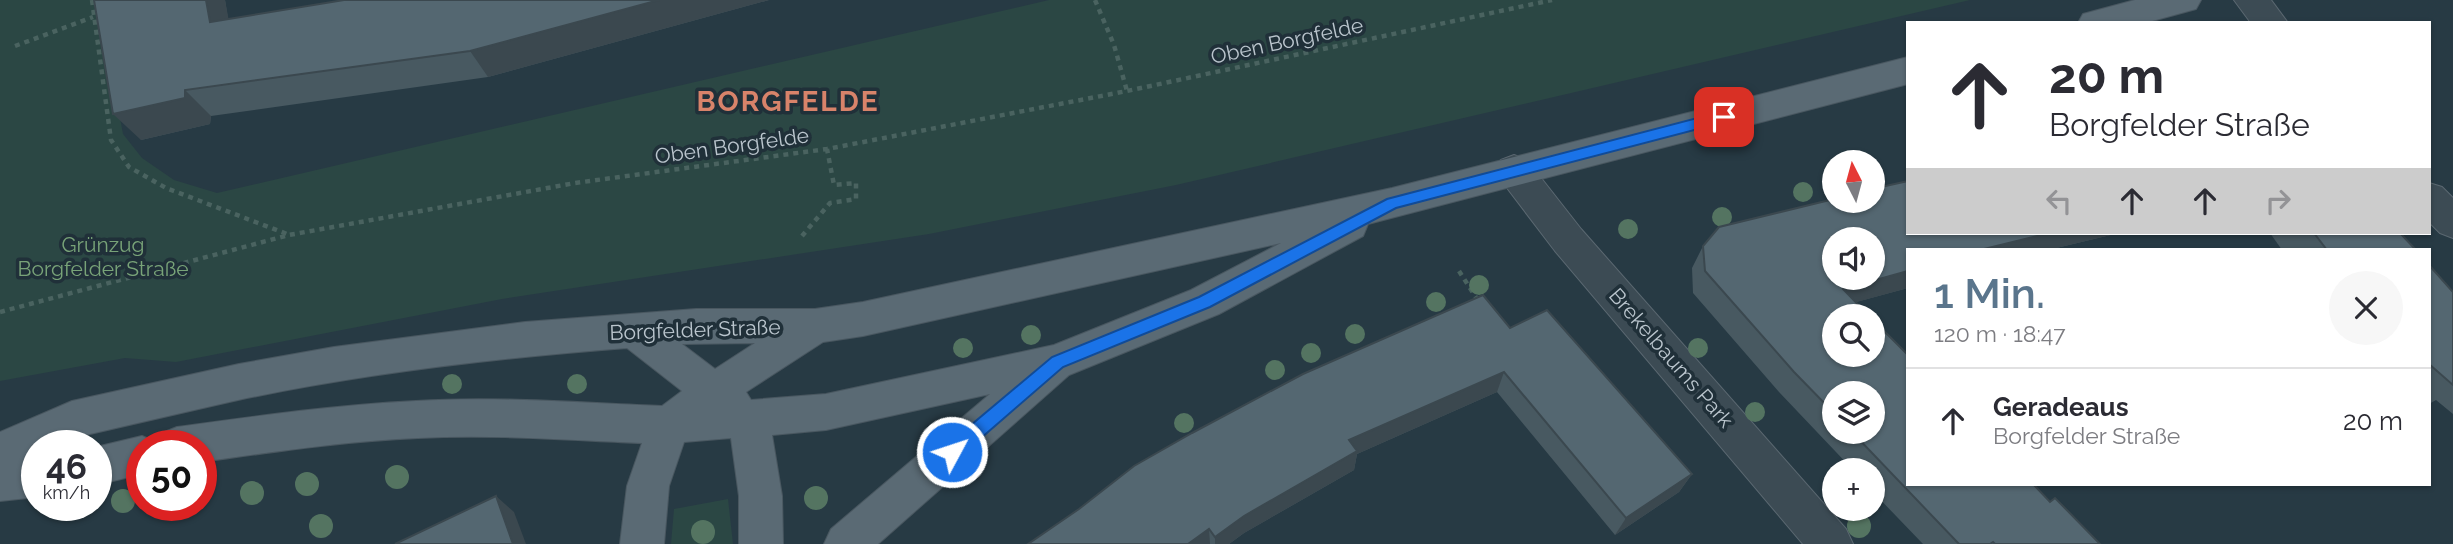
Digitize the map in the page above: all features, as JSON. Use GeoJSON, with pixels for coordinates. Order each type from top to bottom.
{"type":"FeatureCollection","features":[{"type":"Feature","properties":{"kind":"main road"},"geometry":{"type":"LineString","coordinates":[[2103,21],[2185,0]]}},
{"type":"Feature","properties":{"kind":"main road","name":"Borgfelder Straße"},"geometry":{"type":"LineString","coordinates":[[0,452],[72,420],[253,379],[334,365],[513,340],[696,326],[815,327],[863,319],[1392,203],[1906,71]]}},
{"type":"Feature","properties":{"kind":"main road","name":"Borgfelder Straße"},"geometry":{"type":"LineString","coordinates":[[217,440],[321,426],[418,419],[488,418],[669,425],[747,416],[826,412],[1058,362],[1205,302],[1392,203]]}},
{"type":"Feature","properties":{"kind":"main road"},"geometry":{"type":"LineString","coordinates":[[642,544],[648,486],[669,425],[713,392],[815,327]]}},
{"type":"Feature","properties":{"kind":"main road"},"geometry":{"type":"LineString","coordinates":[[633,330],[747,416],[757,457],[762,500],[761,544]]}},
{"type":"Feature","properties":{"kind":"main road"},"geometry":{"type":"LineString","coordinates":[[846,544],[1058,362]]}},
{"type":"Feature","properties":{"kind":"main road"},"geometry":{"type":"LineString","coordinates":[[0,481],[21,479]]}},
{"type":"Feature","properties":{"kind":"street"},"geometry":{"type":"LineString","coordinates":[[2251,0],[2269,21]]}},
{"type":"Feature","properties":{"kind":"street","name":"Brekelbaums Park"},"geometry":{"type":"LineString","coordinates":[[1514,170],[1568,240],[1831,544]]}},
{"type":"Feature","properties":{"kind":"street"},"geometry":{"type":"LineString","coordinates":[[2431,200],[2453,222]]}},
{"type":"Feature","properties":{"kind":"path"},"geometry":{"type":"LineString","coordinates":[[92,0],[111,140],[130,167],[166,188],[289,235]]}},
{"type":"Feature","properties":{"kind":"path"},"geometry":{"type":"LineString","coordinates":[[1095,0],[1127,91]]}},
{"type":"Feature","properties":{"kind":"path","name":"Oben Borgfelde"},"geometry":{"type":"LineString","coordinates":[[0,312],[201,256],[289,235],[575,183],[827,149],[1127,91],[1552,0]]}},
{"type":"Feature","properties":{"kind":"path"},"geometry":{"type":"LineString","coordinates":[[15,46],[93,17]]}},
{"type":"Feature","properties":{"kind":"path"},"geometry":{"type":"LineString","coordinates":[[802,236],[830,203],[856,199],[856,183],[834,185],[827,149]]}},
{"type":"Feature","properties":{"kind":"path"},"geometry":{"type":"LineString","coordinates":[[1459,271],[1486,312]]}},
{"type":"Feature","properties":{"kind":"green space","name":"Grünzug Borgfelder Straße"},"geometry":{"type":"Polygon","coordinates":[[[0,0],[98,0],[123,134],[142,158],[174,180],[217,193],[1049,0],[1970,0],[1176,185],[929,234],[502,299],[176,362],[125,358],[0,381],[0,0]]]}},
{"type":"Feature","properties":{"kind":"green space"},"geometry":{"type":"Polygon","coordinates":[[[728,499],[733,544],[671,544],[674,509],[728,499]]]}},
{"type":"Feature","properties":{"kind":"building"},"geometry":{"type":"Polygon","coordinates":[[[94,0],[206,0],[210,22],[344,0],[659,0],[470,51],[185,90],[185,98],[113,114],[94,0]]]}},
{"type":"Feature","properties":{"kind":"building"},"geometry":{"type":"Polygon","coordinates":[[[1906,181],[1906,235],[2041,235],[1988,248],[1906,248],[1906,272],[1885,277],[1885,227],[1822,227],[1822,290],[1844,290],[1857,304],[1822,304],[1822,367],[1885,367],[1885,332],[1906,353],[1906,486],[2035,486],[2050,502],[2055,498],[2100,544],[1959,544],[1885,467],[1885,458],[1877,458],[1863,444],[1885,444],[1885,381],[1822,381],[1822,401],[1705,271],[1703,246],[1719,227],[1822,202],[1822,214],[1885,214],[1885,186],[1906,181]]]}},
{"type":"Feature","properties":{"kind":"building"},"geometry":{"type":"Polygon","coordinates":[[[2316,235],[2402,235],[2414,248],[2325,248],[2316,235]]]}},
{"type":"Feature","properties":{"kind":"building"},"geometry":{"type":"Polygon","coordinates":[[[2431,267],[2453,292],[2453,385],[2431,366],[2431,267]]]}},
{"type":"Feature","properties":{"kind":"building"},"geometry":{"type":"Polygon","coordinates":[[[1483,295],[1510,328],[1547,310],[1692,474],[1626,518],[1504,372],[1349,440],[1357,451],[1244,516],[1215,537],[1209,529],[1188,544],[1028,544],[1134,466],[1192,433],[1303,374],[1483,295]]]}},
{"type":"Feature","properties":{"kind":"building"},"geometry":{"type":"Polygon","coordinates":[[[496,496],[513,544],[395,544],[496,496]]]}},
{"type":"Feature","properties":{"kind":"district","name":"BORGFELDE"},"geometry":{"type":"Point","coordinates":[788,101]}},
{"type":"Feature","properties":{"kind":"route"},"geometry":{"type":"LineString","coordinates":[[952,452],[1058,362],[1205,302],[1392,203],[1724,117]]}}]}
